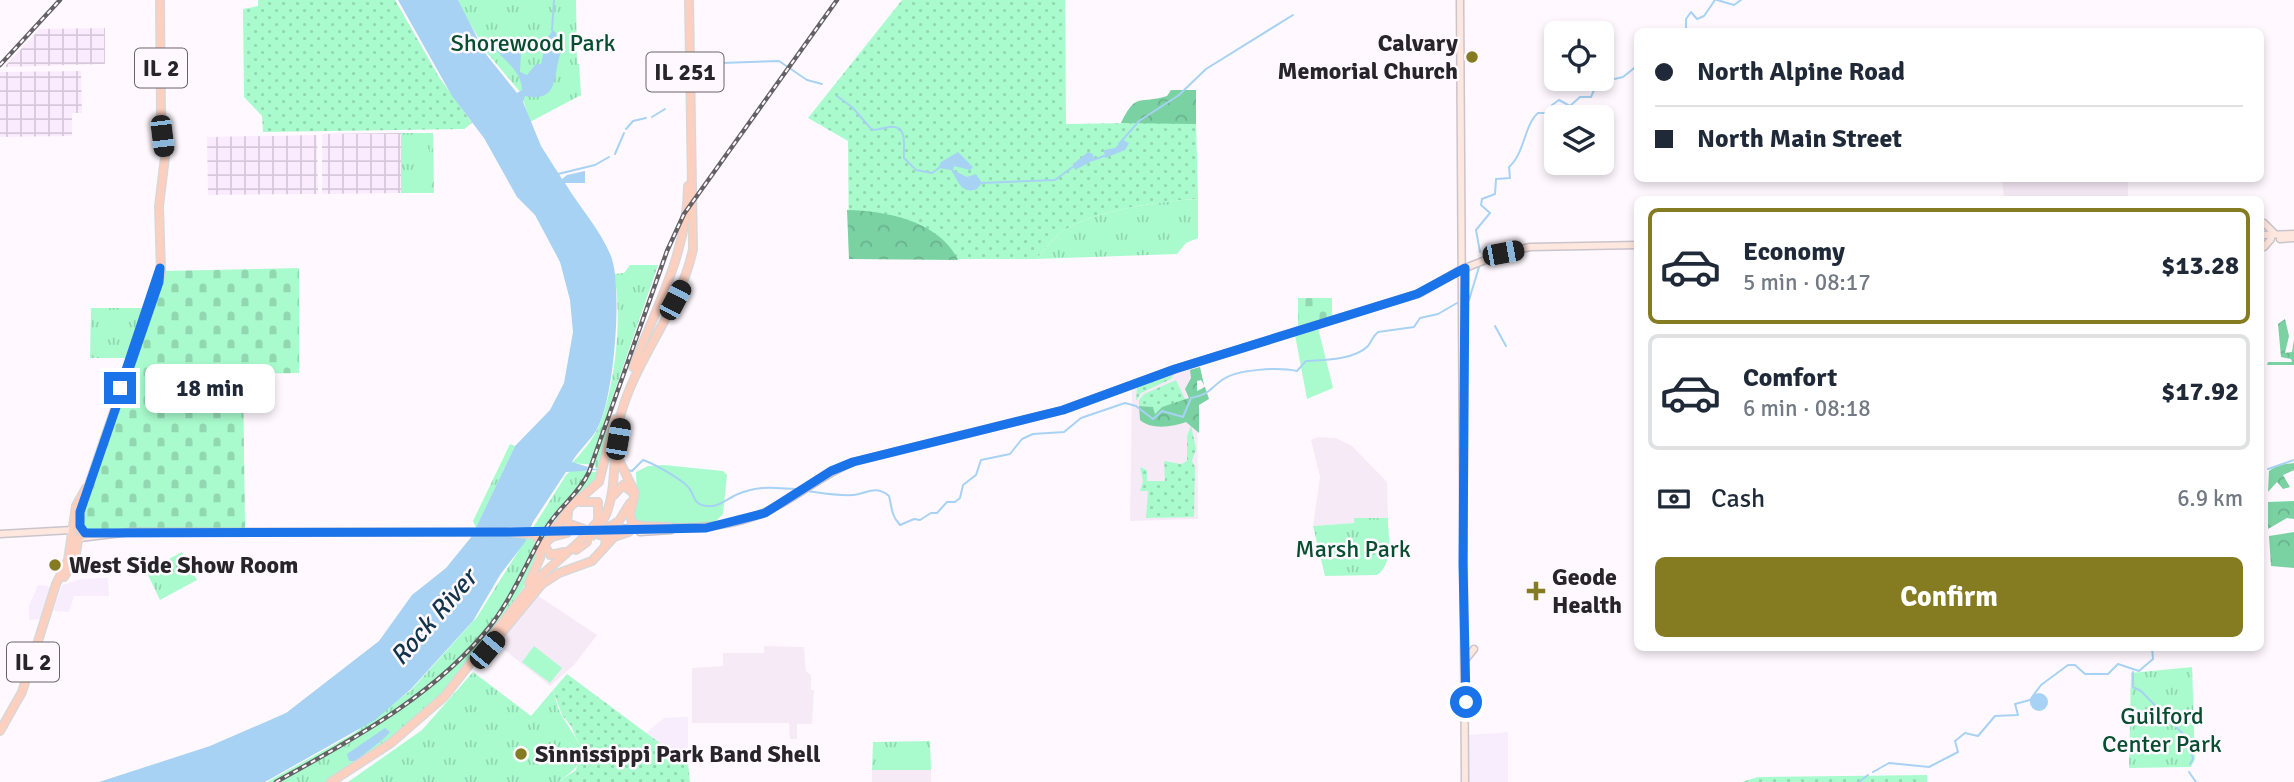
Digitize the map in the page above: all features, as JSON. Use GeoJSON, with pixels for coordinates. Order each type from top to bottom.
{"type":"FeatureCollection","features":[{"type":"Feature","properties":{"kind":"main road","name":"IL 2"},"geometry":{"type":"LineString","coordinates":[[61,583],[75,560],[76,506],[94,469],[160,268],[159,209],[165,159],[161,118],[160,0]]}},
{"type":"Feature","properties":{"kind":"main road","name":"IL 251"},"geometry":{"type":"LineString","coordinates":[[341,782],[393,747],[438,709],[459,688],[540,580],[602,523],[613,493],[615,446],[624,406],[640,362],[682,286],[693,249],[687,0]]}},
{"type":"Feature","properties":{"kind":"main road","name":"IL 251"},"geometry":{"type":"LineString","coordinates":[[602,523],[609,492],[615,419],[685,229],[687,0]]}},
{"type":"Feature","properties":{"kind":"main road"},"geometry":{"type":"LineString","coordinates":[[1462,0],[1464,348]]}},
{"type":"Feature","properties":{"kind":"main road"},"geometry":{"type":"LineString","coordinates":[[2264,223],[2270,231],[2294,236]]}},
{"type":"Feature","properties":{"kind":"main road"},"geometry":{"type":"LineString","coordinates":[[2264,236],[2279,234]]}},
{"type":"Feature","properties":{"kind":"main road"},"geometry":{"type":"LineString","coordinates":[[2264,238],[2294,236]]}},
{"type":"Feature","properties":{"kind":"main road"},"geometry":{"type":"LineString","coordinates":[[2264,247],[2271,239]]}},
{"type":"Feature","properties":{"kind":"main road"},"geometry":{"type":"LineString","coordinates":[[0,534],[511,532],[539,535],[716,526],[765,513],[831,471],[853,462],[1063,410],[1175,369],[1417,294],[1472,264],[1503,253],[1530,247],[1634,245]]}},
{"type":"Feature","properties":{"kind":"main road"},"geometry":{"type":"LineString","coordinates":[[1465,279],[1472,264]]}},
{"type":"Feature","properties":{"kind":"main road"},"geometry":{"type":"LineString","coordinates":[[1462,269],[1465,279],[1463,782]]}},
{"type":"Feature","properties":{"kind":"main road"},"geometry":{"type":"LineString","coordinates":[[624,406],[618,456],[635,493],[630,518],[636,525],[683,529]]}},
{"type":"Feature","properties":{"kind":"main road"},"geometry":{"type":"LineString","coordinates":[[539,535],[556,528],[571,506],[599,482],[615,419]]}},
{"type":"Feature","properties":{"kind":"main road"},"geometry":{"type":"LineString","coordinates":[[550,530],[584,529],[602,523],[625,513],[632,495],[630,487],[619,486],[602,523]]}},
{"type":"Feature","properties":{"kind":"main road"},"geometry":{"type":"LineString","coordinates":[[584,529],[572,526],[566,521],[569,511],[577,504],[589,500],[598,502],[602,523]]}},
{"type":"Feature","properties":{"kind":"main road"},"geometry":{"type":"LineString","coordinates":[[602,523],[669,527]]}},
{"type":"Feature","properties":{"kind":"main road"},"geometry":{"type":"LineString","coordinates":[[487,650],[542,584],[559,573],[592,561],[614,537],[629,532]]}},
{"type":"Feature","properties":{"kind":"main road","name":"IL 2"},"geometry":{"type":"LineString","coordinates":[[0,731],[22,692],[76,533]]}},
{"type":"Feature","properties":{"kind":"main road"},"geometry":{"type":"LineString","coordinates":[[567,533],[547,540],[544,544],[546,552],[559,554],[583,542]]}},
{"type":"Feature","properties":{"kind":"main road"},"geometry":{"type":"LineString","coordinates":[[583,542],[579,557],[588,562],[607,541],[603,535],[593,533]]}},
{"type":"Feature","properties":{"kind":"main road"},"geometry":{"type":"LineString","coordinates":[[514,607],[537,566],[540,553],[539,535]]}},
{"type":"Feature","properties":{"kind":"main road","name":"IL 251"},"geometry":{"type":"LineString","coordinates":[[331,782],[391,743],[444,697],[541,574],[583,542]]}},
{"type":"Feature","properties":{"kind":"main road"},"geometry":{"type":"LineString","coordinates":[[1464,664],[1474,649]]}},
{"type":"Feature","properties":{"kind":"shaded area"},"geometry":{"type":"Polygon","coordinates":[[[105,28],[105,64],[4,67],[40,29],[105,28]]]}},
{"type":"Feature","properties":{"kind":"shaded area"},"geometry":{"type":"Polygon","coordinates":[[[81,71],[82,113],[72,113],[72,136],[0,137],[0,72],[81,71]]]}},
{"type":"Feature","properties":{"kind":"shaded area"},"geometry":{"type":"Polygon","coordinates":[[[401,133],[401,193],[322,194],[322,134],[401,133]]]}},
{"type":"Feature","properties":{"kind":"shaded area"},"geometry":{"type":"Polygon","coordinates":[[[317,135],[318,194],[208,195],[207,137],[317,135]]]}},
{"type":"Feature","properties":{"kind":"shaded area"},"geometry":{"type":"Polygon","coordinates":[[[2002,182],[2128,182],[2128,196],[2004,196],[2002,182]]]}},
{"type":"Feature","properties":{"kind":"shaded area"},"geometry":{"type":"Polygon","coordinates":[[[1197,365],[1198,519],[1130,521],[1132,386],[1197,365]]]}},
{"type":"Feature","properties":{"kind":"shaded area"},"geometry":{"type":"Polygon","coordinates":[[[1318,437],[1336,438],[1352,446],[1387,482],[1388,518],[1355,518],[1354,523],[1313,526],[1320,477],[1311,440],[1318,437]]]}},
{"type":"Feature","properties":{"kind":"shaded area"},"geometry":{"type":"Polygon","coordinates":[[[108,578],[109,596],[74,596],[69,612],[53,611],[62,585],[81,579],[108,578]]]}},
{"type":"Feature","properties":{"kind":"shaded area"},"geometry":{"type":"Polygon","coordinates":[[[38,585],[48,586],[51,590],[42,619],[29,620],[29,606],[38,585]]]}},
{"type":"Feature","properties":{"kind":"shaded area"},"geometry":{"type":"Polygon","coordinates":[[[537,595],[597,635],[574,665],[550,686],[497,644],[537,595]]]}},
{"type":"Feature","properties":{"kind":"shaded area"},"geometry":{"type":"Polygon","coordinates":[[[764,646],[804,647],[806,671],[811,675],[811,690],[814,690],[812,724],[797,724],[797,739],[790,739],[789,723],[692,723],[692,668],[723,666],[723,653],[764,653],[764,646]]]}},
{"type":"Feature","properties":{"kind":"shaded area"},"geometry":{"type":"Polygon","coordinates":[[[688,717],[688,764],[646,733],[664,718],[688,717]]]}},
{"type":"Feature","properties":{"kind":"shaded area"},"geometry":{"type":"Polygon","coordinates":[[[1508,732],[1508,782],[1468,782],[1469,735],[1508,732]]]}},
{"type":"Feature","properties":{"kind":"shaded area"},"geometry":{"type":"Polygon","coordinates":[[[872,770],[931,770],[931,782],[872,782],[872,770]]]}},
{"type":"Feature","properties":{"kind":"green space"},"geometry":{"type":"Polygon","coordinates":[[[258,0],[395,0],[439,77],[472,123],[464,129],[263,132],[262,116],[244,97],[243,9],[258,6],[258,0]]]}},
{"type":"Feature","properties":{"kind":"green space","name":"Shorewood Park"},"geometry":{"type":"Polygon","coordinates":[[[456,0],[576,0],[577,63],[581,95],[530,122],[521,93],[488,54],[456,0]]]}},
{"type":"Feature","properties":{"kind":"green space"},"geometry":{"type":"Polygon","coordinates":[[[902,0],[1065,0],[1066,124],[1196,122],[1198,199],[1147,205],[1091,218],[1062,232],[1036,259],[849,259],[848,141],[808,118],[902,0]]]}},
{"type":"Feature","properties":{"kind":"green space"},"geometry":{"type":"Polygon","coordinates":[[[1171,90],[1196,90],[1196,124],[1121,123],[1135,103],[1167,96],[1171,90]]]}},
{"type":"Feature","properties":{"kind":"green space"},"geometry":{"type":"Polygon","coordinates":[[[401,133],[433,133],[434,193],[401,193],[401,133]]]}},
{"type":"Feature","properties":{"kind":"green space"},"geometry":{"type":"Polygon","coordinates":[[[404,138],[424,142],[429,150],[430,163],[406,164],[404,138]]]}},
{"type":"Feature","properties":{"kind":"green space"},"geometry":{"type":"Polygon","coordinates":[[[418,171],[431,171],[431,189],[417,189],[418,171]]]}},
{"type":"Feature","properties":{"kind":"green space"},"geometry":{"type":"Polygon","coordinates":[[[1198,199],[1198,238],[1186,243],[1177,254],[1036,259],[1062,232],[1091,218],[1147,205],[1198,199]]]}},
{"type":"Feature","properties":{"kind":"green space"},"geometry":{"type":"Polygon","coordinates":[[[847,210],[895,216],[925,227],[949,247],[958,260],[849,259],[847,210]]]}},
{"type":"Feature","properties":{"kind":"green space"},"geometry":{"type":"Polygon","coordinates":[[[630,265],[658,265],[610,405],[601,473],[588,491],[570,502],[551,524],[525,585],[459,680],[395,736],[326,782],[267,782],[353,734],[411,690],[477,617],[566,475],[571,470],[596,472],[595,465],[572,463],[593,437],[604,412],[616,352],[618,310],[614,274],[624,273],[630,265]]]}},
{"type":"Feature","properties":{"kind":"green space"},"geometry":{"type":"Polygon","coordinates":[[[299,268],[299,373],[243,374],[245,528],[84,529],[81,519],[163,271],[299,268]]]}},
{"type":"Feature","properties":{"kind":"green space"},"geometry":{"type":"Polygon","coordinates":[[[1298,298],[1332,298],[1332,318],[1298,328],[1298,298]]]}},
{"type":"Feature","properties":{"kind":"green space"},"geometry":{"type":"Polygon","coordinates":[[[91,308],[146,308],[130,358],[90,358],[91,308]]]}},
{"type":"Feature","properties":{"kind":"green space"},"geometry":{"type":"Polygon","coordinates":[[[2285,319],[2289,336],[2285,353],[2292,352],[2294,340],[2294,365],[2267,365],[2268,362],[2292,362],[2291,359],[2281,357],[2278,324],[2285,319]]]}},
{"type":"Feature","properties":{"kind":"green space"},"geometry":{"type":"Polygon","coordinates":[[[1318,328],[1333,388],[1307,399],[1295,335],[1318,328]]]}},
{"type":"Feature","properties":{"kind":"green space"},"geometry":{"type":"Polygon","coordinates":[[[1200,367],[1204,385],[1201,380],[1197,381],[1197,391],[1205,387],[1209,399],[1199,405],[1199,433],[1186,422],[1162,427],[1140,420],[1139,406],[1153,407],[1155,414],[1162,407],[1189,398],[1185,389],[1191,378],[1190,370],[1200,367]]]}},
{"type":"Feature","properties":{"kind":"green space"},"geometry":{"type":"Polygon","coordinates":[[[1173,375],[1171,379],[1141,393],[1136,401],[1137,387],[1173,375]]]}},
{"type":"Feature","properties":{"kind":"green space"},"geometry":{"type":"Polygon","coordinates":[[[1176,380],[1186,401],[1162,407],[1155,414],[1153,407],[1139,406],[1139,400],[1144,394],[1176,380]]]}},
{"type":"Feature","properties":{"kind":"green space"},"geometry":{"type":"Polygon","coordinates":[[[1191,425],[1196,449],[1192,461],[1195,467],[1194,517],[1146,518],[1148,491],[1140,491],[1143,481],[1140,467],[1147,470],[1147,481],[1165,481],[1164,461],[1181,464],[1187,461],[1187,437],[1191,425]]]}},
{"type":"Feature","properties":{"kind":"green space"},"geometry":{"type":"Polygon","coordinates":[[[510,444],[515,446],[476,528],[473,521],[510,444]]]}},
{"type":"Feature","properties":{"kind":"green space"},"geometry":{"type":"Polygon","coordinates":[[[2294,463],[2294,470],[2283,475],[2290,487],[2283,489],[2277,482],[2268,492],[2269,471],[2278,465],[2294,463]]]}},
{"type":"Feature","properties":{"kind":"green space"},"geometry":{"type":"Polygon","coordinates":[[[648,466],[723,471],[727,475],[723,514],[715,522],[643,525],[634,521],[636,472],[648,466]]]}},
{"type":"Feature","properties":{"kind":"green space"},"geometry":{"type":"Polygon","coordinates":[[[2294,501],[2294,519],[2287,518],[2268,529],[2268,502],[2294,501]]]}},
{"type":"Feature","properties":{"kind":"green space","name":"Marsh Park"},"geometry":{"type":"Polygon","coordinates":[[[1354,518],[1388,518],[1389,549],[1386,564],[1377,575],[1325,576],[1313,526],[1354,523],[1354,518]]]}},
{"type":"Feature","properties":{"kind":"green space"},"geometry":{"type":"Polygon","coordinates":[[[2294,532],[2294,568],[2271,566],[2269,536],[2294,532]]]}},
{"type":"Feature","properties":{"kind":"green space"},"geometry":{"type":"Polygon","coordinates":[[[182,552],[197,580],[160,600],[146,571],[182,552]]]}},
{"type":"Feature","properties":{"kind":"green space"},"geometry":{"type":"Polygon","coordinates":[[[534,646],[562,668],[550,683],[522,662],[534,646]]]}},
{"type":"Feature","properties":{"kind":"green space","name":"Guilford Center Park"},"geometry":{"type":"Polygon","coordinates":[[[2192,667],[2195,759],[2191,767],[2129,768],[2131,673],[2192,667]]]}},
{"type":"Feature","properties":{"kind":"green space"},"geometry":{"type":"Polygon","coordinates":[[[473,672],[531,716],[553,690],[560,713],[579,744],[581,758],[577,766],[558,782],[348,782],[422,730],[473,672]]]}},
{"type":"Feature","properties":{"kind":"green space"},"geometry":{"type":"Polygon","coordinates":[[[567,674],[688,764],[690,782],[558,782],[576,770],[581,749],[571,726],[562,715],[553,690],[567,674]]]}},
{"type":"Feature","properties":{"kind":"green space"},"geometry":{"type":"Polygon","coordinates":[[[930,741],[931,770],[872,770],[873,742],[930,741]]]}},
{"type":"Feature","properties":{"kind":"green space"},"geometry":{"type":"Polygon","coordinates":[[[919,744],[925,744],[925,767],[904,769],[906,753],[919,744]]]}},
{"type":"Feature","properties":{"kind":"green space"},"geometry":{"type":"Polygon","coordinates":[[[1927,775],[1927,782],[1742,782],[1758,777],[1927,775]]]}},
{"type":"Feature","properties":{"kind":"water","name":"Rock River"},"geometry":{"type":"Polygon","coordinates":[[[398,0],[458,0],[485,53],[517,93],[522,90],[519,78],[496,50],[505,47],[521,52],[520,72],[527,75],[536,64],[541,64],[546,40],[553,30],[556,33],[556,45],[561,52],[553,86],[544,95],[525,96],[523,102],[541,146],[562,179],[567,175],[585,171],[585,183],[565,183],[601,237],[615,271],[615,342],[604,412],[598,427],[572,462],[598,470],[566,472],[533,522],[525,542],[500,575],[473,621],[411,689],[375,720],[265,782],[99,782],[210,746],[286,713],[379,641],[412,595],[446,568],[472,536],[515,446],[550,410],[564,383],[573,332],[570,300],[560,262],[535,215],[517,197],[484,138],[452,96],[398,0]]]}},
{"type":"Feature","properties":{"kind":"water"},"geometry":{"type":"Polygon","coordinates":[[[1123,140],[1129,143],[1125,150],[1105,158],[1104,150],[1115,148],[1123,140]]]}},
{"type":"Feature","properties":{"kind":"water"},"geometry":{"type":"Polygon","coordinates":[[[958,152],[973,167],[970,170],[954,166],[953,170],[967,177],[976,174],[982,183],[977,189],[964,189],[951,170],[938,168],[941,162],[958,152]]]}},
{"type":"Feature","properties":{"kind":"water"},"geometry":{"type":"Polygon","coordinates":[[[1088,152],[1093,154],[1094,160],[1075,170],[1073,164],[1088,152]]]}},
{"type":"Feature","properties":{"kind":"water"},"geometry":{"type":"Polygon","coordinates":[[[2039,693],[2045,696],[2048,702],[2045,708],[2039,711],[2033,708],[2030,702],[2033,696],[2039,693]]]}},
{"type":"Feature","properties":{"kind":"water"},"geometry":{"type":"Polygon","coordinates":[[[385,728],[390,732],[382,740],[357,761],[349,761],[347,754],[385,728]]]}},
{"type":"Feature","properties":{"kind":"waterway"},"geometry":{"type":"LineString","coordinates":[[552,30],[554,0]]}},
{"type":"Feature","properties":{"kind":"waterway"},"geometry":{"type":"LineString","coordinates":[[1686,28],[1686,19],[1691,12],[1697,19],[1704,16],[1715,0]]}},
{"type":"Feature","properties":{"kind":"waterway"},"geometry":{"type":"LineString","coordinates":[[1717,0],[1734,5],[1741,0]]}},
{"type":"Feature","properties":{"kind":"waterway"},"geometry":{"type":"LineString","coordinates":[[1119,144],[1139,121],[1179,95],[1206,69],[1293,15]]}},
{"type":"Feature","properties":{"kind":"waterway"},"geometry":{"type":"LineString","coordinates":[[694,64],[779,61],[807,80],[822,84]]}},
{"type":"Feature","properties":{"kind":"waterway"},"geometry":{"type":"LineString","coordinates":[[1480,252],[1476,230],[1490,213],[1481,205],[1482,199],[1495,194],[1496,179],[1510,178],[1509,167],[1518,154],[1533,118],[1538,113],[1551,113],[1552,105],[1559,100],[1570,106],[1580,97],[1591,97],[1597,83],[1623,77],[1634,68]]}},
{"type":"Feature","properties":{"kind":"waterway"},"geometry":{"type":"LineString","coordinates":[[837,96],[853,108],[872,130],[889,127],[900,129],[904,137],[904,158],[916,170],[932,173],[939,168]]}},
{"type":"Feature","properties":{"kind":"waterway"},"geometry":{"type":"LineString","coordinates":[[652,117],[665,109]]}},
{"type":"Feature","properties":{"kind":"waterway"},"geometry":{"type":"LineString","coordinates":[[626,129],[633,121],[646,118]]}},
{"type":"Feature","properties":{"kind":"waterway"},"geometry":{"type":"LineString","coordinates":[[615,154],[624,133]]}},
{"type":"Feature","properties":{"kind":"waterway"},"geometry":{"type":"LineString","coordinates":[[1093,160],[1104,156]]}},
{"type":"Feature","properties":{"kind":"waterway"},"geometry":{"type":"LineString","coordinates":[[558,174],[595,165],[609,157]]}},
{"type":"Feature","properties":{"kind":"waterway"},"geometry":{"type":"LineString","coordinates":[[980,183],[1055,180],[1074,166]]}},
{"type":"Feature","properties":{"kind":"waterway"},"geometry":{"type":"LineString","coordinates":[[1469,300],[1479,267]]}},
{"type":"Feature","properties":{"kind":"waterway"},"geometry":{"type":"LineString","coordinates":[[808,491],[847,495],[884,492],[889,496],[893,515],[900,525],[914,519],[920,520],[931,513],[937,513],[947,502],[955,502],[960,498],[963,485],[976,475],[981,460],[1010,454],[1022,439],[1033,434],[1064,432],[1081,418],[1125,403],[1136,406],[1153,419],[1162,411],[1183,417],[1191,398],[1205,393],[1229,376],[1258,370],[1297,371],[1306,361],[1355,354],[1368,346],[1378,332],[1414,327],[1420,318],[1438,314],[1457,303]]}},
{"type":"Feature","properties":{"kind":"waterway"},"geometry":{"type":"LineString","coordinates":[[1495,326],[1506,346]]}},
{"type":"Feature","properties":{"kind":"waterway"},"geometry":{"type":"LineString","coordinates":[[628,470],[632,471],[643,460],[648,462],[681,481],[689,488],[697,502],[707,506],[717,505],[753,489],[796,489]]}},
{"type":"Feature","properties":{"kind":"waterway"},"geometry":{"type":"LineString","coordinates":[[2268,469],[2294,460]]}},
{"type":"Feature","properties":{"kind":"waterway"},"geometry":{"type":"LineString","coordinates":[[1873,772],[1889,763],[1929,767],[1958,752],[1955,741],[1965,733],[1978,736],[1995,716],[2018,715],[2015,704],[2030,700],[2041,685],[2068,665],[2075,665],[2085,674],[2108,674],[2118,664],[2139,671],[2153,659],[2152,651]]}},
{"type":"Feature","properties":{"kind":"waterway"},"geometry":{"type":"LineString","coordinates":[[2133,672],[2133,687],[2141,691],[2187,738],[2193,759],[2190,764]]}},
{"type":"Feature","properties":{"kind":"waterway"},"geometry":{"type":"LineString","coordinates":[[2189,772],[2196,782]]}},
{"type":"Feature","properties":{"kind":"waterway"},"geometry":{"type":"LineString","coordinates":[[1859,782],[1868,775]]}},
{"type":"Feature","properties":{"kind":"railway"},"geometry":{"type":"LineString","coordinates":[[0,65],[60,0]]}},
{"type":"Feature","properties":{"kind":"railway"},"geometry":{"type":"LineString","coordinates":[[276,782],[363,732],[419,695],[469,650],[491,625],[514,589],[547,527],[589,472],[667,251],[684,214],[837,0]]}},
{"type":"Feature","properties":{"kind":"place","name":"Calvary Memorial Church"},"geometry":{"type":"Point","coordinates":[1472,57]}},
{"type":"Feature","properties":{"kind":"place","name":"West Side Show Room"},"geometry":{"type":"Point","coordinates":[55,565]}},
{"type":"Feature","properties":{"kind":"place","name":"Geode Health"},"geometry":{"type":"Point","coordinates":[1536,591]}},
{"type":"Feature","properties":{"kind":"place","name":"Sinnissippi Park Band Shell"},"geometry":{"type":"Point","coordinates":[521,754]}},
{"type":"Feature","properties":{"kind":"route"},"geometry":{"type":"LineString","coordinates":[[120,388],[160,268],[159,282],[80,512],[79,522],[85,533],[109,530],[539,532],[706,528],[765,513],[831,471],[853,462],[1063,410],[1175,369],[1417,294],[1465,268],[1463,564],[1466,702]]}}]}
